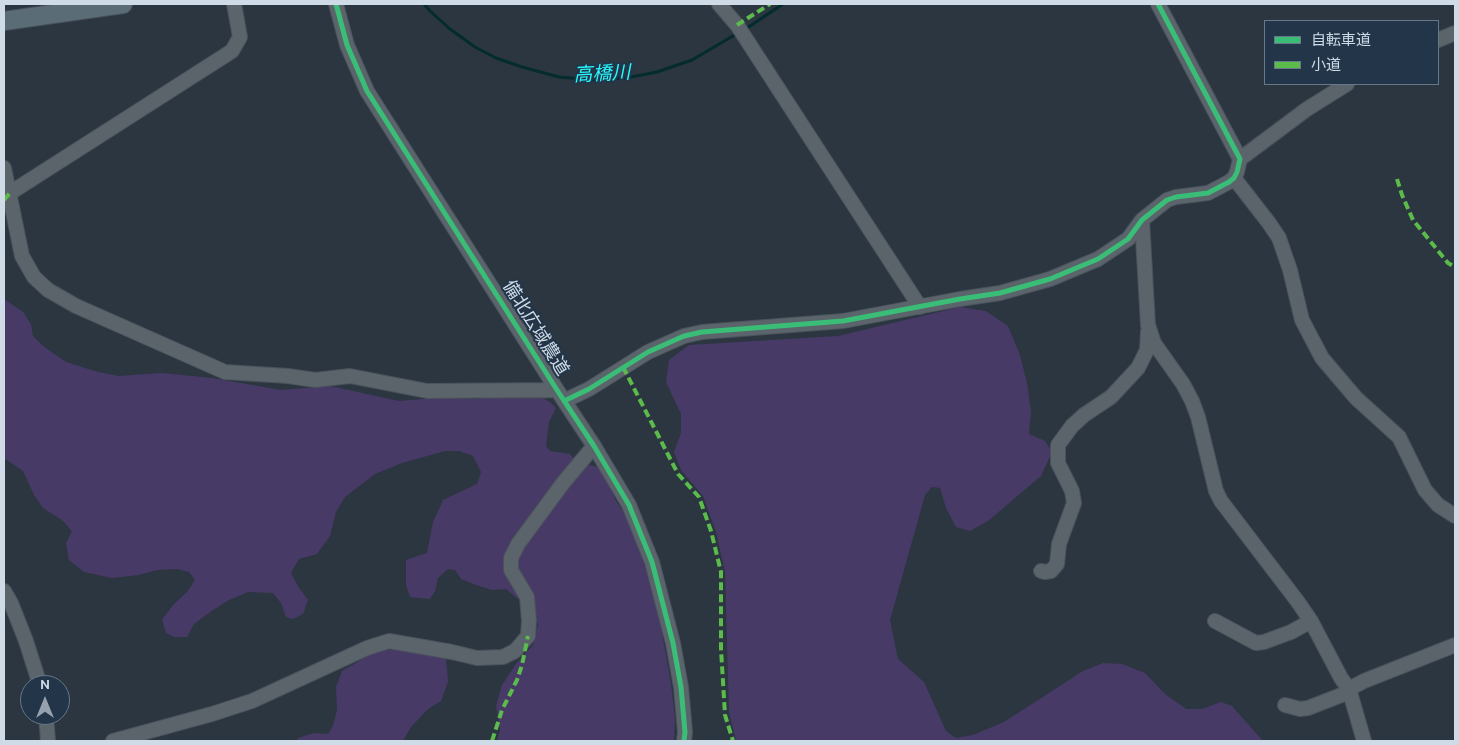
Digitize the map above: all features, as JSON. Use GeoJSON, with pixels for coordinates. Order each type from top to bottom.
{"type":"FeatureCollection","features":[{"type":"Feature","properties":{"kind":"main road"},"geometry":{"type":"LineString","coordinates":[[4,21],[123,4]]}},
{"type":"Feature","properties":{"kind":"street"},"geometry":{"type":"LineString","coordinates":[[10,193],[232,51],[240,38],[234,4]]}},
{"type":"Feature","properties":{"kind":"street","name":"備北広域農道"},"geometry":{"type":"LineString","coordinates":[[336,4],[347,45],[367,91],[560,396],[594,446],[628,505],[652,562],[674,644],[680,678],[685,732],[684,741]]}},
{"type":"Feature","properties":{"kind":"street"},"geometry":{"type":"LineString","coordinates":[[719,4],[741,31],[920,306]]}},
{"type":"Feature","properties":{"kind":"street"},"geometry":{"type":"LineString","coordinates":[[4,168],[22,256],[34,277],[48,290],[76,306],[224,372],[288,376],[315,380],[350,376],[427,390],[560,396],[589,389],[648,352],[684,336],[702,332],[843,321],[1000,293],[1050,279],[1098,259],[1128,239],[1142,220],[1167,200],[1208,193],[1234,178],[1240,159],[1158,4]]}},
{"type":"Feature","properties":{"kind":"street"},"geometry":{"type":"LineString","coordinates":[[1439,40],[1455,33]]}},
{"type":"Feature","properties":{"kind":"street"},"geometry":{"type":"LineString","coordinates":[[1240,159],[1307,109],[1344,85]]}},
{"type":"Feature","properties":{"kind":"street"},"geometry":{"type":"LineString","coordinates":[[1234,178],[1279,238],[1290,270],[1302,320],[1322,358],[1356,398],[1399,437],[1425,490],[1438,505],[1455,516]]}},
{"type":"Feature","properties":{"kind":"street"},"geometry":{"type":"LineString","coordinates":[[1041,571],[1051,571],[1057,564],[1059,544],[1074,503],[1072,491],[1058,463],[1058,445],[1072,426],[1084,415],[1111,397],[1138,368],[1147,350],[1148,324],[1142,220]]}},
{"type":"Feature","properties":{"kind":"street"},"geometry":{"type":"LineString","coordinates":[[1148,324],[1154,343],[1183,384],[1192,401],[1198,417],[1216,491],[1221,501],[1311,621],[1341,678],[1349,689],[1364,741]]}},
{"type":"Feature","properties":{"kind":"street"},"geometry":{"type":"LineString","coordinates":[[113,741],[252,701],[366,648],[389,642],[477,658],[503,657],[515,651],[528,636],[529,621],[527,597],[511,570],[512,558],[523,536],[594,446]]}},
{"type":"Feature","properties":{"kind":"street"},"geometry":{"type":"LineString","coordinates":[[4,592],[11,603],[23,633],[37,675]]}},
{"type":"Feature","properties":{"kind":"street"},"geometry":{"type":"LineString","coordinates":[[1215,621],[1256,643],[1291,632],[1311,621]]}},
{"type":"Feature","properties":{"kind":"street"},"geometry":{"type":"LineString","coordinates":[[1285,705],[1300,709],[1308,708],[1344,694],[1364,681],[1455,645]]}},
{"type":"Feature","properties":{"kind":"street"},"geometry":{"type":"LineString","coordinates":[[47,725],[48,741]]}},
{"type":"Feature","properties":{"kind":"shaded area"},"geometry":{"type":"Polygon","coordinates":[[[4,299],[23,312],[31,324],[33,336],[43,346],[66,362],[119,376],[162,373],[212,378],[281,390],[330,386],[399,401],[436,398],[479,399],[511,394],[537,395],[550,402],[556,408],[549,422],[546,446],[550,451],[570,454],[576,461],[597,467],[606,478],[616,501],[630,521],[657,604],[671,684],[675,719],[674,741],[497,741],[500,730],[496,706],[502,685],[516,664],[533,645],[538,625],[535,609],[506,589],[492,590],[461,579],[455,570],[448,569],[438,578],[435,591],[430,599],[410,597],[406,585],[406,560],[427,553],[433,522],[443,500],[477,484],[481,472],[473,456],[459,451],[445,451],[402,463],[375,474],[345,497],[336,512],[330,536],[317,554],[299,559],[291,573],[308,600],[303,614],[293,619],[286,617],[281,603],[273,593],[248,592],[227,601],[210,612],[194,624],[187,637],[174,637],[166,633],[162,620],[173,605],[188,591],[195,580],[189,572],[177,569],[157,570],[139,575],[112,578],[84,572],[69,560],[66,543],[72,531],[62,520],[43,508],[34,495],[23,471],[4,458],[4,299]]]}},
{"type":"Feature","properties":{"kind":"shaded area"},"geometry":{"type":"Polygon","coordinates":[[[960,307],[986,311],[1008,326],[1020,355],[1027,383],[1031,412],[1029,434],[1045,441],[1052,452],[1041,476],[988,521],[970,531],[956,527],[946,508],[940,488],[932,487],[925,495],[890,620],[898,659],[924,682],[946,731],[956,738],[973,735],[1004,722],[1083,671],[1103,663],[1122,664],[1145,673],[1165,694],[1186,709],[1202,709],[1221,702],[1232,706],[1263,741],[736,741],[729,712],[725,572],[716,532],[703,496],[681,470],[674,452],[681,433],[681,414],[666,382],[669,360],[689,345],[838,336],[960,307]]]}},
{"type":"Feature","properties":{"kind":"shaded area"},"geometry":{"type":"Polygon","coordinates":[[[402,649],[428,652],[446,659],[448,682],[441,701],[428,709],[411,727],[403,741],[297,741],[298,738],[314,733],[328,734],[333,726],[337,710],[336,687],[342,671],[378,650],[402,649]]]}},
{"type":"Feature","properties":{"kind":"waterway","name":"高橋川"},"geometry":{"type":"LineString","coordinates":[[424,4],[450,29],[475,47],[496,58],[559,77],[593,80],[626,78],[657,72],[692,60],[738,33]]}},
{"type":"Feature","properties":{"kind":"waterway","name":"高橋川"},"geometry":{"type":"LineString","coordinates":[[744,30],[783,4]]}},
{"type":"Feature","properties":{"kind":"marked path"},"geometry":{"type":"LineString","coordinates":[[737,25],[770,4]]}},
{"type":"Feature","properties":{"kind":"marked path"},"geometry":{"type":"LineString","coordinates":[[1397,179],[1413,220],[1448,263],[1455,267]]}},
{"type":"Feature","properties":{"kind":"marked path"},"geometry":{"type":"LineString","coordinates":[[4,200],[10,193]]}},
{"type":"Feature","properties":{"kind":"marked path"},"geometry":{"type":"LineString","coordinates":[[623,367],[678,474],[699,497],[711,531],[721,572],[721,649],[725,715],[733,741]]}},
{"type":"Feature","properties":{"kind":"marked path"},"geometry":{"type":"LineString","coordinates":[[492,741],[502,710],[517,680],[528,636]]}},
{"type":"Feature","properties":{"kind":"cycle path"},"geometry":{"type":"LineString","coordinates":[[336,4],[347,45],[367,91],[594,446],[629,505],[652,562],[673,643],[681,687],[684,741]]}},
{"type":"Feature","properties":{"kind":"cycle path"},"geometry":{"type":"LineString","coordinates":[[564,401],[589,389],[648,352],[684,336],[702,332],[843,321],[1000,293],[1050,279],[1098,259],[1128,239],[1142,220],[1167,200],[1208,193],[1229,182],[1237,172],[1240,159],[1158,4]]}}]}
